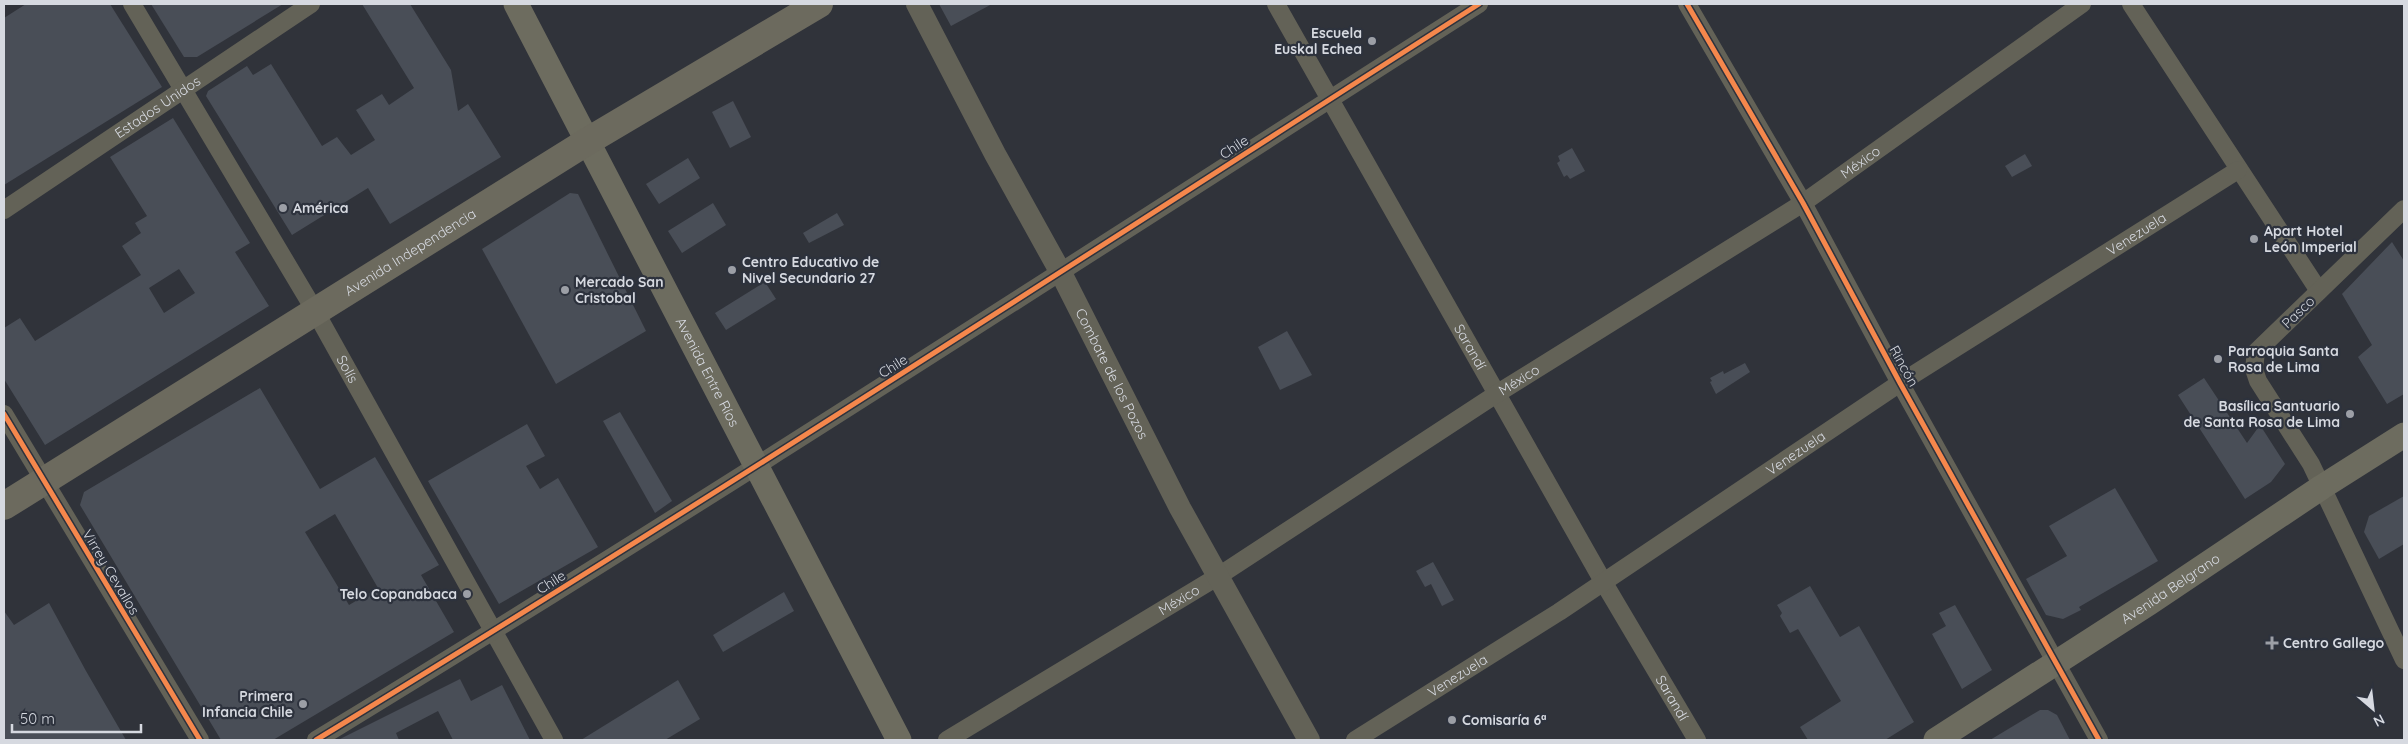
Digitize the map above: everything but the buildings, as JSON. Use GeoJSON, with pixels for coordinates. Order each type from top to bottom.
{"type":"FeatureCollection","features":[{"type":"Feature","properties":{"kind":"main road","name":"Avenida Entre Ríos"},"geometry":{"type":"LineString","coordinates":[[516,4],[899,740]]}},
{"type":"Feature","properties":{"kind":"main road","name":"Avenida Independencia"},"geometry":{"type":"LineString","coordinates":[[4,506],[588,141],[819,4]]}},
{"type":"Feature","properties":{"kind":"main road","name":"Avenida Belgrano"},"geometry":{"type":"LineString","coordinates":[[1936,740],[2149,603],[2322,487],[2404,435]]}},
{"type":"Feature","properties":{"kind":"street","name":"Solís"},"geometry":{"type":"LineString","coordinates":[[132,4],[315,311],[554,740]]}},
{"type":"Feature","properties":{"kind":"street","name":"Estados Unidos"},"geometry":{"type":"LineString","coordinates":[[4,210],[311,4]]}},
{"type":"Feature","properties":{"kind":"street","name":"Combate de los Pozos"},"geometry":{"type":"LineString","coordinates":[[917,4],[995,154],[1060,273],[1145,444],[1309,740]]}},
{"type":"Feature","properties":{"kind":"street","name":"Sarandí"},"geometry":{"type":"LineString","coordinates":[[1276,4],[1498,392],[1604,583],[1697,740]]}},
{"type":"Feature","properties":{"kind":"street","name":"Chile"},"geometry":{"type":"LineString","coordinates":[[316,740],[494,632],[757,466],[1479,4]]}},
{"type":"Feature","properties":{"kind":"street","name":"Rincón"},"geometry":{"type":"LineString","coordinates":[[1687,4],[1803,203],[1900,383],[2099,740]]}},
{"type":"Feature","properties":{"kind":"street","name":"México"},"geometry":{"type":"LineString","coordinates":[[947,740],[1217,577],[1498,392],[1803,203],[2082,4]]}},
{"type":"Feature","properties":{"kind":"street","name":"Pasco"},"geometry":{"type":"LineString","coordinates":[[2131,4],[2319,291],[2256,352],[2254,369],[2258,381],[2311,464],[2404,660]]}},
{"type":"Feature","properties":{"kind":"street","name":"Venezuela"},"geometry":{"type":"LineString","coordinates":[[1356,740],[1604,583],[1900,383],[2238,170]]}},
{"type":"Feature","properties":{"kind":"street"},"geometry":{"type":"LineString","coordinates":[[2319,291],[2404,209]]}},
{"type":"Feature","properties":{"kind":"street","name":"Virrey Cevallos"},"geometry":{"type":"LineString","coordinates":[[4,414],[200,740]]}},
{"type":"Feature","properties":{"kind":"cycle path"},"geometry":{"type":"LineString","coordinates":[[316,740],[609,559],[1479,4]]}},
{"type":"Feature","properties":{"kind":"cycle path"},"geometry":{"type":"LineString","coordinates":[[1687,4],[1803,203],[1900,383],[2099,740]]}},
{"type":"Feature","properties":{"kind":"cycle path"},"geometry":{"type":"LineString","coordinates":[[4,414],[200,740]]}},
{"type":"Feature","properties":{"kind":"place","name":"Escuela Euskal Echea"},"geometry":{"type":"Point","coordinates":[1372,41]}},
{"type":"Feature","properties":{"kind":"place","name":"América"},"geometry":{"type":"Point","coordinates":[283,208]}},
{"type":"Feature","properties":{"kind":"place","name":"Apart Hotel León Imperial"},"geometry":{"type":"Point","coordinates":[2254,239]}},
{"type":"Feature","properties":{"kind":"place","name":"Centro Educativo de Nivel Secundario 27"},"geometry":{"type":"Point","coordinates":[732,270]}},
{"type":"Feature","properties":{"kind":"place","name":"Mercado San Cristobal"},"geometry":{"type":"Point","coordinates":[565,290]}},
{"type":"Feature","properties":{"kind":"place","name":"Parroquia Santa Rosa de Lima"},"geometry":{"type":"Point","coordinates":[2218,359]}},
{"type":"Feature","properties":{"kind":"place","name":"Basílica Santuario de Santa Rosa de Lima"},"geometry":{"type":"Point","coordinates":[2350,414]}},
{"type":"Feature","properties":{"kind":"place","name":"Telo Copanabaca"},"geometry":{"type":"Point","coordinates":[467,594]}},
{"type":"Feature","properties":{"kind":"place","name":"Centro Gallego"},"geometry":{"type":"Point","coordinates":[2272,643]}},
{"type":"Feature","properties":{"kind":"place","name":"Primera Infancia Chile"},"geometry":{"type":"Point","coordinates":[303,704]}},
{"type":"Feature","properties":{"kind":"place","name":"Comisaría 6ª"},"geometry":{"type":"Point","coordinates":[1452,720]}}]}
